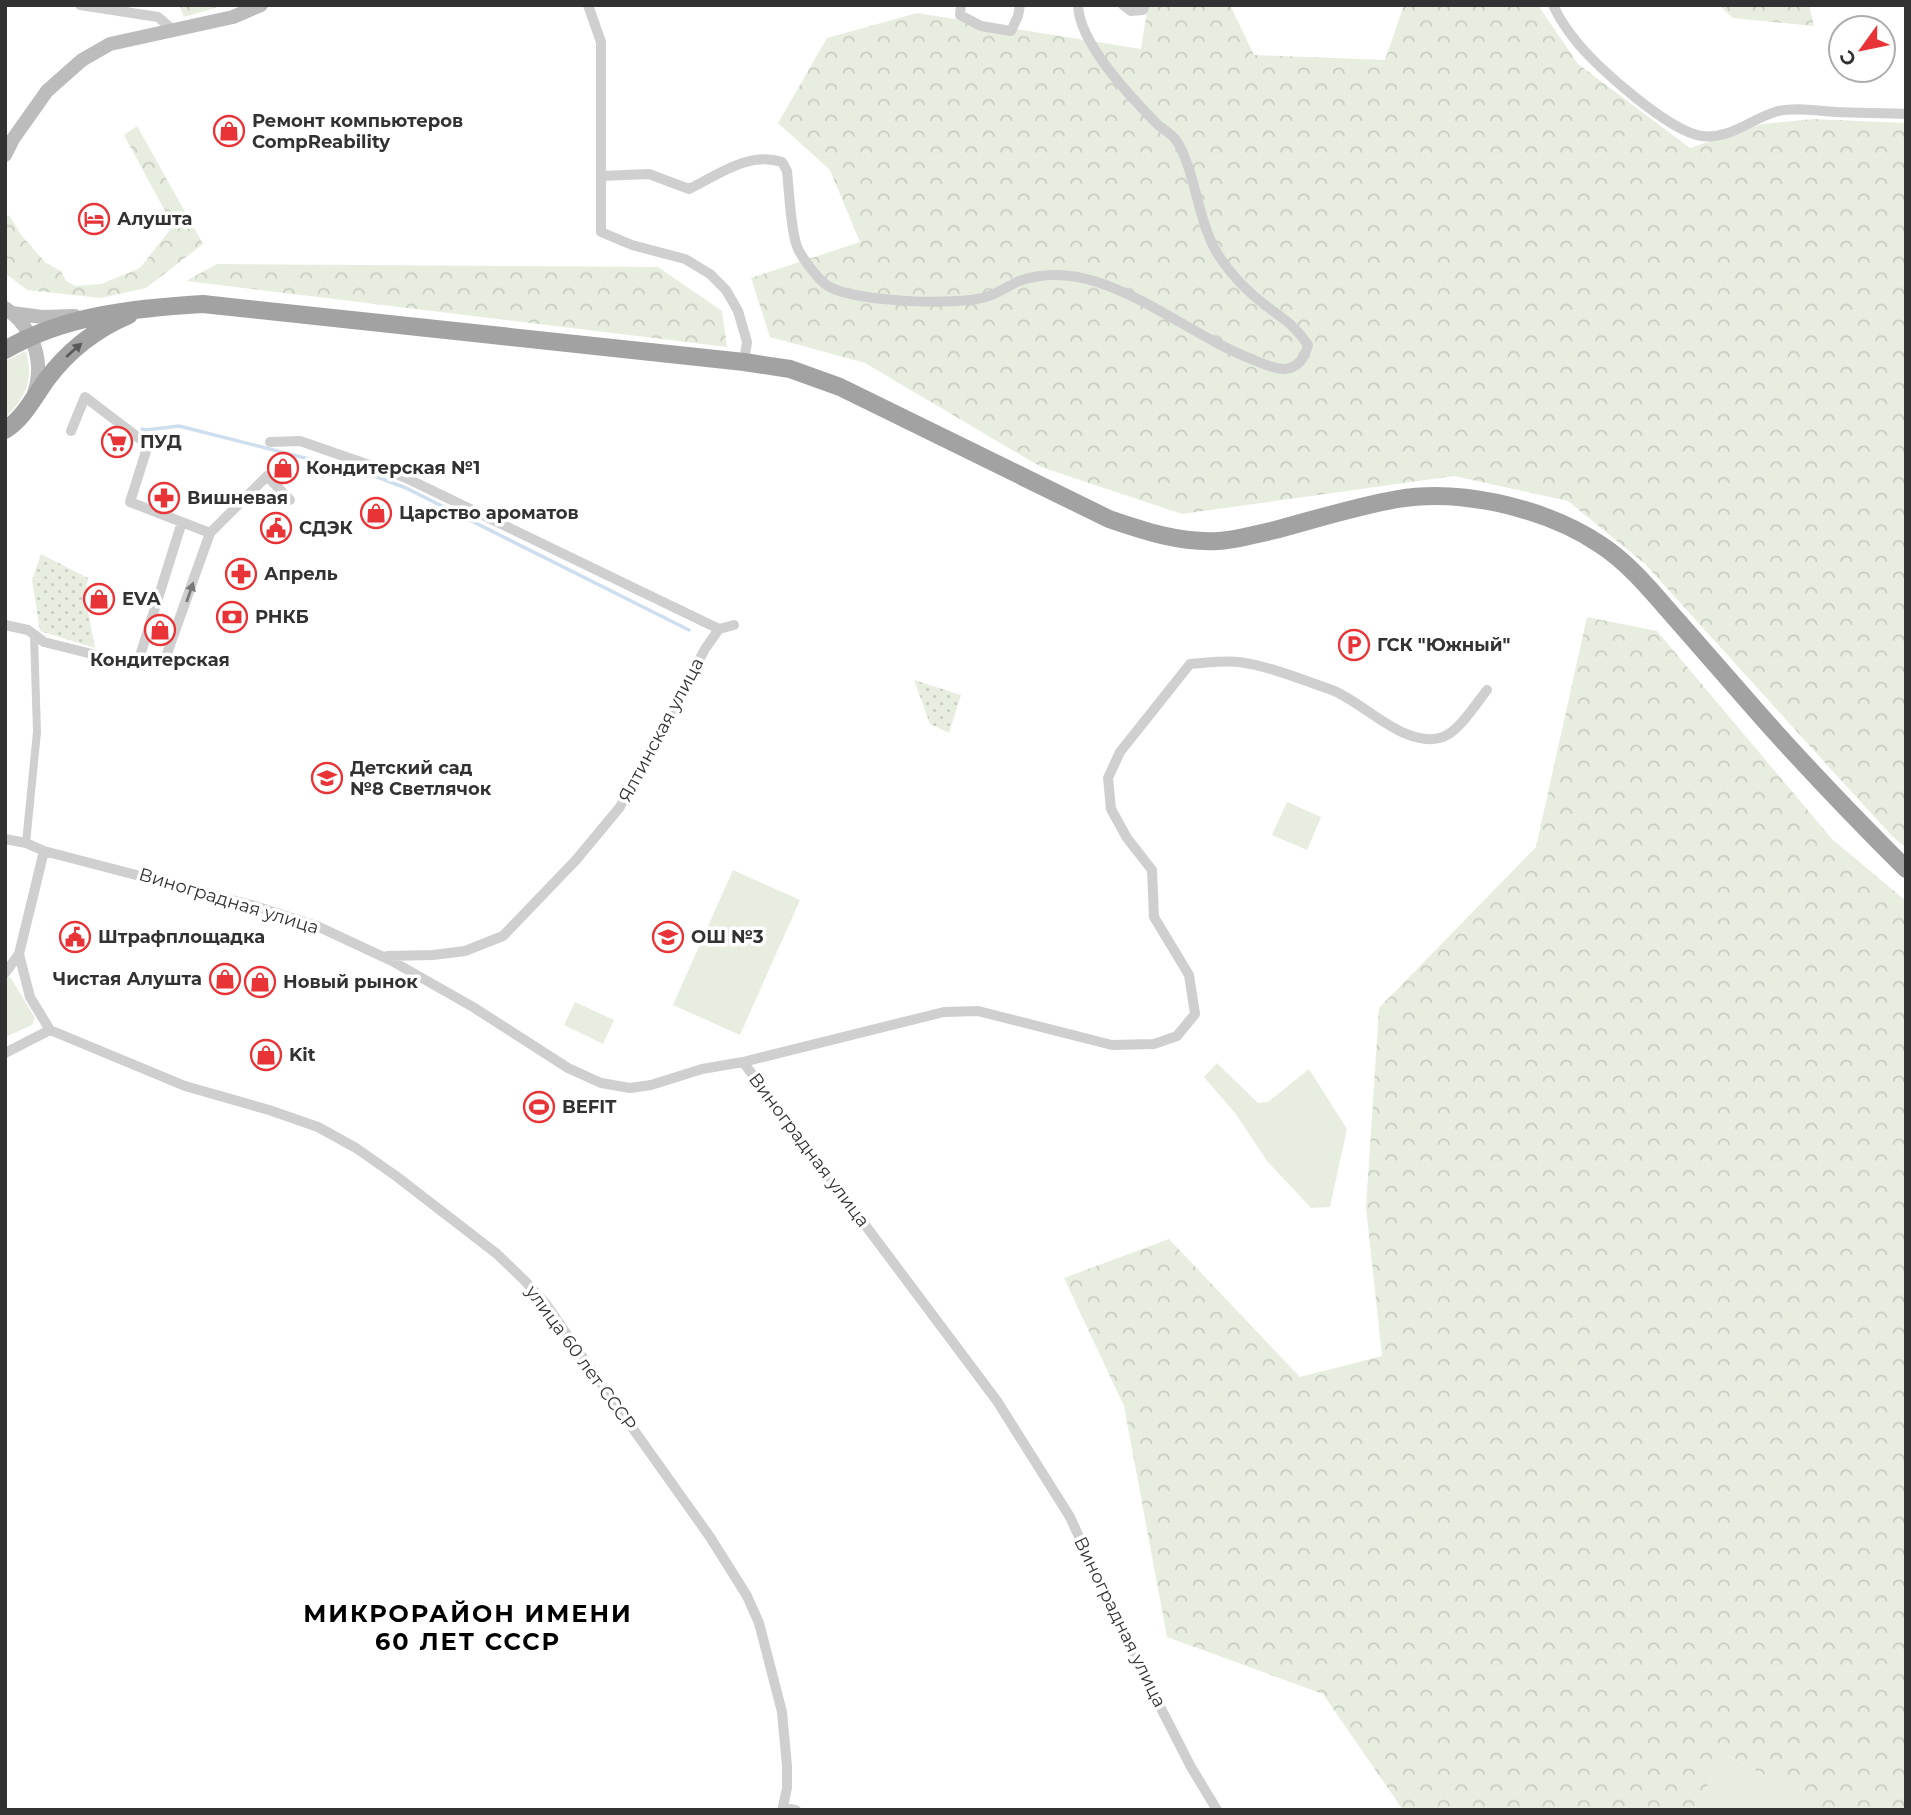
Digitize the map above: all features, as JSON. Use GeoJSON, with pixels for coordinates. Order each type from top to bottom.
{"type":"FeatureCollection","features":[{"type":"Feature","properties":{"kind":"highway"},"geometry":{"type":"LineString","coordinates":[[5,350],[31,336],[98,315],[203,304],[790,369],[840,387],[1109,519],[1171,537],[1217,541],[1244,537],[1399,499],[1437,495],[1468,496],[1531,511],[1562,523],[1603,546],[1627,567],[1841,804],[1906,869]]}},
{"type":"Feature","properties":{"kind":"highway"},"geometry":{"type":"LineString","coordinates":[[5,430],[18,421],[69,353],[94,333],[127,316],[166,306]]}},
{"type":"Feature","properties":{"kind":"main road"},"geometry":{"type":"LineString","coordinates":[[5,155],[47,91],[82,60],[110,44],[233,17],[261,5]]}},
{"type":"Feature","properties":{"kind":"main road"},"geometry":{"type":"LineString","coordinates":[[8,311],[58,318],[98,315]]}},
{"type":"Feature","properties":{"kind":"main road"},"geometry":{"type":"LineString","coordinates":[[8,311],[22,323],[31,336],[38,358],[38,381],[31,403]]}},
{"type":"Feature","properties":{"kind":"street"},"geometry":{"type":"LineString","coordinates":[[80,5],[158,17],[173,30]]}},
{"type":"Feature","properties":{"kind":"street"},"geometry":{"type":"LineString","coordinates":[[587,5],[601,42],[601,232],[632,245],[685,259],[710,274],[726,290],[741,319],[747,342],[744,362]]}},
{"type":"Feature","properties":{"kind":"street"},"geometry":{"type":"LineString","coordinates":[[961,5],[960,15],[981,26],[1011,31],[1020,5]]}},
{"type":"Feature","properties":{"kind":"street"},"geometry":{"type":"LineString","coordinates":[[601,176],[649,174],[690,189],[731,166],[773,159],[782,162],[787,171],[797,248],[828,286],[856,295],[893,301],[957,302],[985,298],[1020,281],[1036,277],[1058,274],[1082,277],[1112,287],[1239,354],[1268,366],[1284,369],[1296,366],[1305,357],[1308,345],[1298,330],[1238,282],[1219,257],[1208,232],[1186,160],[1176,140],[1158,126],[1103,62],[1079,18],[1078,5]]}},
{"type":"Feature","properties":{"kind":"street"},"geometry":{"type":"LineString","coordinates":[[1123,5],[1131,11],[1143,10],[1144,5]]}},
{"type":"Feature","properties":{"kind":"street"},"geometry":{"type":"LineString","coordinates":[[1553,5],[1575,41],[1592,59],[1661,117],[1704,137],[1728,133],[1779,111],[1906,114]]}},
{"type":"Feature","properties":{"kind":"street"},"geometry":{"type":"LineString","coordinates":[[71,431],[85,397],[148,445],[130,502],[210,533]]}},
{"type":"Feature","properties":{"kind":"street"},"geometry":{"type":"LineString","coordinates":[[270,442],[300,442],[404,477],[719,629],[734,625]]}},
{"type":"Feature","properties":{"kind":"street"},"geometry":{"type":"LineString","coordinates":[[5,625],[31,633],[44,642],[116,660],[138,662],[165,659],[210,533],[267,475],[290,500]]}},
{"type":"Feature","properties":{"kind":"street"},"geometry":{"type":"LineString","coordinates":[[138,662],[182,522]]}},
{"type":"Feature","properties":{"kind":"street","name":"Ялтинская улица"},"geometry":{"type":"LineString","coordinates":[[382,956],[465,951],[503,936],[567,870],[620,807],[705,649],[719,629]]}},
{"type":"Feature","properties":{"kind":"street"},"geometry":{"type":"LineString","coordinates":[[26,843],[37,732],[31,633]]}},
{"type":"Feature","properties":{"kind":"street"},"geometry":{"type":"LineString","coordinates":[[743,1062],[944,1012],[978,1011],[1112,1045],[1154,1044],[1177,1036],[1195,1014],[1189,975],[1154,917],[1152,870],[1127,838],[1111,809],[1108,778],[1120,752],[1190,664],[1238,662],[1293,677],[1335,691],[1418,739],[1444,737],[1457,728],[1487,690]]}},
{"type":"Feature","properties":{"kind":"street","name":"Виноградная улица"},"geometry":{"type":"LineString","coordinates":[[5,839],[255,906],[317,926],[382,956],[473,1007],[568,1068],[601,1083],[630,1088],[651,1085],[702,1069],[743,1062],[997,1401],[1069,1517],[1126,1640],[1191,1767],[1217,1810]]}},
{"type":"Feature","properties":{"kind":"street"},"geometry":{"type":"LineString","coordinates":[[5,973],[19,954],[44,851]]}},
{"type":"Feature","properties":{"kind":"street"},"geometry":{"type":"LineString","coordinates":[[5,1053],[50,1030],[30,997],[19,954]]}},
{"type":"Feature","properties":{"kind":"street","name":"улица 60 лет СССР"},"geometry":{"type":"LineString","coordinates":[[50,1030],[185,1086],[318,1127],[396,1175],[487,1246],[524,1280],[546,1304],[710,1537],[747,1596],[759,1623],[782,1713],[787,1766],[783,1809],[796,1810]]}},
{"type":"Feature","properties":{"kind":"green space"},"geometry":{"type":"Polygon","coordinates":[[[179,5],[225,5],[184,17],[179,5]]]}},
{"type":"Feature","properties":{"kind":"green space"},"geometry":{"type":"Polygon","coordinates":[[[1148,5],[1230,5],[1254,55],[1385,60],[1404,5],[1538,5],[1578,64],[1690,148],[1762,124],[1813,119],[1906,123],[1906,848],[1891,835],[1645,564],[1568,501],[1454,476],[1182,514],[1041,467],[865,363],[770,337],[751,278],[860,242],[830,170],[778,123],[827,38],[917,13],[1141,49],[1148,5]]]}},
{"type":"Feature","properties":{"kind":"green space"},"geometry":{"type":"Polygon","coordinates":[[[1719,5],[1809,5],[1814,26],[1733,18],[1719,5]]]}},
{"type":"Feature","properties":{"kind":"green space"},"geometry":{"type":"Polygon","coordinates":[[[137,126],[203,244],[146,288],[101,298],[27,290],[5,273],[5,219],[9,215],[21,235],[46,263],[61,271],[66,281],[76,286],[101,284],[140,268],[173,226],[124,135],[137,126]]]}},
{"type":"Feature","properties":{"kind":"green space"},"geometry":{"type":"Polygon","coordinates":[[[217,264],[658,267],[722,311],[727,347],[186,281],[217,264]]]}},
{"type":"Feature","properties":{"kind":"green space"},"geometry":{"type":"Polygon","coordinates":[[[26,351],[29,371],[26,388],[5,418],[5,361],[26,351]]]}},
{"type":"Feature","properties":{"kind":"green space"},"geometry":{"type":"Polygon","coordinates":[[[41,554],[88,578],[85,596],[95,648],[40,631],[32,580],[41,554]]]}},
{"type":"Feature","properties":{"kind":"green space"},"geometry":{"type":"Polygon","coordinates":[[[1587,617],[1657,631],[1832,839],[1906,901],[1906,1810],[1809,1810],[1799,1794],[1727,1755],[1692,1810],[1403,1810],[1323,1694],[1167,1637],[1124,1406],[1064,1278],[1169,1239],[1300,1377],[1382,1356],[1366,1208],[1379,1008],[1536,847],[1587,617]]]}},
{"type":"Feature","properties":{"kind":"green space"},"geometry":{"type":"Polygon","coordinates":[[[914,680],[961,695],[949,733],[930,724],[914,680]]]}},
{"type":"Feature","properties":{"kind":"green space"},"geometry":{"type":"Polygon","coordinates":[[[1287,802],[1321,817],[1307,850],[1272,835],[1287,802]]]}},
{"type":"Feature","properties":{"kind":"green space"},"geometry":{"type":"Polygon","coordinates":[[[733,870],[800,900],[740,1035],[673,1005],[733,870]]]}},
{"type":"Feature","properties":{"kind":"green space"},"geometry":{"type":"Polygon","coordinates":[[[5,978],[11,978],[35,1018],[32,1025],[5,1037],[5,978]]]}},
{"type":"Feature","properties":{"kind":"green space"},"geometry":{"type":"Polygon","coordinates":[[[575,1002],[614,1020],[603,1044],[564,1025],[575,1002]]]}},
{"type":"Feature","properties":{"kind":"green space"},"geometry":{"type":"Polygon","coordinates":[[[1217,1063],[1258,1103],[1268,1102],[1309,1069],[1347,1129],[1330,1207],[1311,1208],[1268,1162],[1235,1113],[1204,1077],[1217,1063]]]}},
{"type":"Feature","properties":{"kind":"green space"},"geometry":{"type":"Polygon","coordinates":[[[1727,1755],[1799,1794],[1809,1810],[1692,1810],[1727,1755]]]}},
{"type":"Feature","properties":{"kind":"waterway"},"geometry":{"type":"LineString","coordinates":[[142,429],[179,426],[372,475],[406,488],[689,630]]}},
{"type":"Feature","properties":{"kind":"place","name":"Ремонт компьютеров CompReability"},"geometry":{"type":"Point","coordinates":[229,131]}},
{"type":"Feature","properties":{"kind":"place","name":"Алушта"},"geometry":{"type":"Point","coordinates":[94,219]}},
{"type":"Feature","properties":{"kind":"place","name":"ПУД"},"geometry":{"type":"Point","coordinates":[117,442]}},
{"type":"Feature","properties":{"kind":"place","name":"Кондитерская №1"},"geometry":{"type":"Point","coordinates":[283,468]}},
{"type":"Feature","properties":{"kind":"place","name":"Вишневая"},"geometry":{"type":"Point","coordinates":[164,498]}},
{"type":"Feature","properties":{"kind":"place","name":"Царство ароматов"},"geometry":{"type":"Point","coordinates":[376,513]}},
{"type":"Feature","properties":{"kind":"place","name":"СДЭК"},"geometry":{"type":"Point","coordinates":[276,528]}},
{"type":"Feature","properties":{"kind":"place","name":"Апрель"},"geometry":{"type":"Point","coordinates":[241,574]}},
{"type":"Feature","properties":{"kind":"place","name":"EVA"},"geometry":{"type":"Point","coordinates":[99,599]}},
{"type":"Feature","properties":{"kind":"place","name":"РНКБ"},"geometry":{"type":"Point","coordinates":[232,617]}},
{"type":"Feature","properties":{"kind":"place","name":"Кондитерская"},"geometry":{"type":"Point","coordinates":[160,630]}},
{"type":"Feature","properties":{"kind":"place","name":"ГСК \"Южный\""},"geometry":{"type":"Point","coordinates":[1354,645]}},
{"type":"Feature","properties":{"kind":"place","name":"Детский сад №8 Светлячок"},"geometry":{"type":"Point","coordinates":[327,778]}},
{"type":"Feature","properties":{"kind":"place","name":"Штрафплощадка"},"geometry":{"type":"Point","coordinates":[75,937]}},
{"type":"Feature","properties":{"kind":"place","name":"ОШ №3"},"geometry":{"type":"Point","coordinates":[668,937]}},
{"type":"Feature","properties":{"kind":"place","name":"Чистая Алушта"},"geometry":{"type":"Point","coordinates":[225,979]}},
{"type":"Feature","properties":{"kind":"place","name":"Новый рынок"},"geometry":{"type":"Point","coordinates":[260,982]}},
{"type":"Feature","properties":{"kind":"place","name":"Kit"},"geometry":{"type":"Point","coordinates":[266,1055]}},
{"type":"Feature","properties":{"kind":"place","name":"BEFIT"},"geometry":{"type":"Point","coordinates":[539,1107]}},
{"type":"Feature","properties":{"kind":"district","name":"МИКРОРАЙОН ИМЕНИ 60 ЛЕТ СССР"},"geometry":{"type":"Point","coordinates":[468,1628]}}]}
